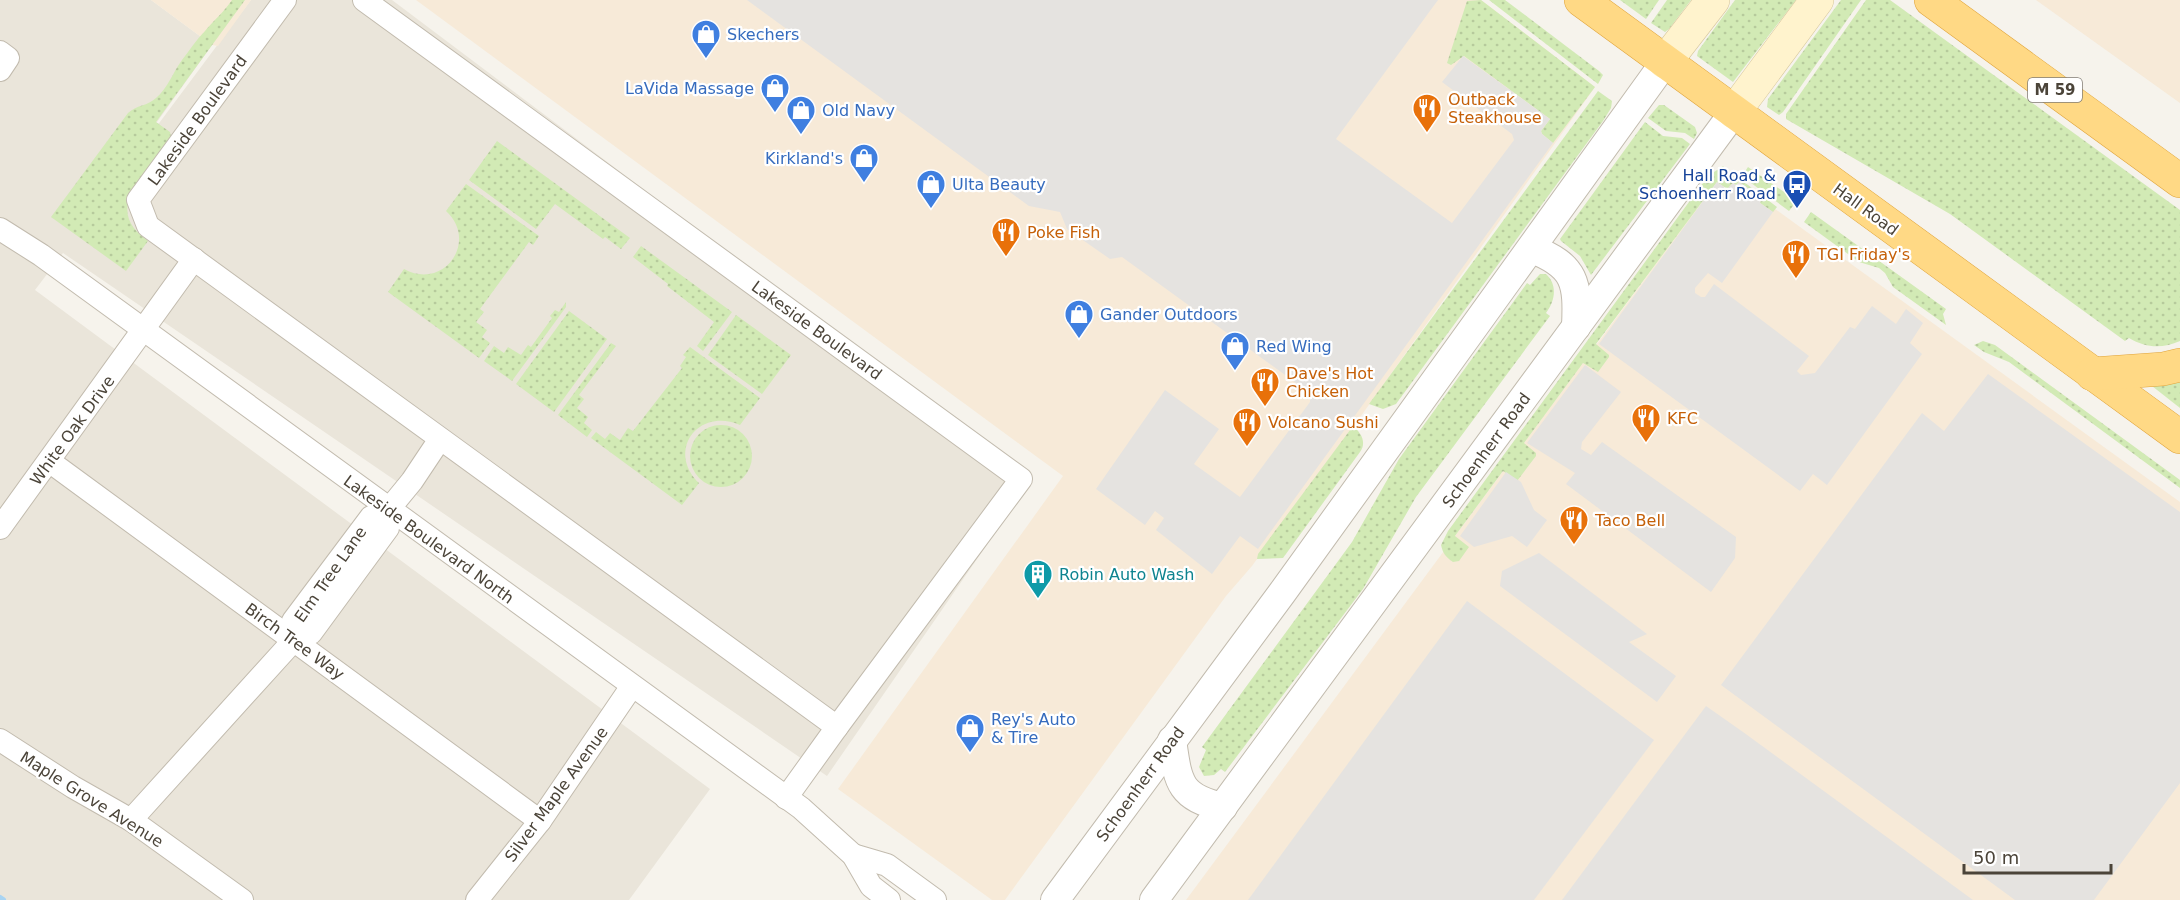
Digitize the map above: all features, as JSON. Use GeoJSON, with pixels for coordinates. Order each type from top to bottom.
{"type":"FeatureCollection","features":[{"type":"Feature","properties":{"kind":"highway","name":"Hall Road"},"geometry":{"type":"LineString","coordinates":[[1581,0],[2180,437]]}},
{"type":"Feature","properties":{"kind":"highway","name":"M 59"},"geometry":{"type":"LineString","coordinates":[[1931,0],[2180,181]]}},
{"type":"Feature","properties":{"kind":"highway"},"geometry":{"type":"LineString","coordinates":[[2092,374],[2163,369],[2180,365]]}},
{"type":"Feature","properties":{"kind":"main road","name":"Schoenherr Road"},"geometry":{"type":"LineString","coordinates":[[1665,62],[1713,0]]}},
{"type":"Feature","properties":{"kind":"main road","name":"Schoenherr Road"},"geometry":{"type":"LineString","coordinates":[[1734,112],[1817,0]]}},
{"type":"Feature","properties":{"kind":"street","name":"Lakeside Boulevard"},"geometry":{"type":"LineString","coordinates":[[285,0],[138,200],[148,226],[837,727]]}},
{"type":"Feature","properties":{"kind":"street","name":"Lakeside Boulevard"},"geometry":{"type":"LineString","coordinates":[[364,0],[1021,479],[786,798]]}},
{"type":"Feature","properties":{"kind":"street","name":"Schoenherr Road"},"geometry":{"type":"LineString","coordinates":[[1055,900],[1532,249],[1665,62]]}},
{"type":"Feature","properties":{"kind":"street","name":"Schoenherr Road"},"geometry":{"type":"LineString","coordinates":[[1154,900],[1734,112]]}},
{"type":"Feature","properties":{"kind":"street","name":"Lakeside Boulevard North"},"geometry":{"type":"LineString","coordinates":[[0,229],[41,255],[143,332],[814,819],[853,855],[871,886],[890,900]]}},
{"type":"Feature","properties":{"kind":"street"},"geometry":{"type":"LineString","coordinates":[[1532,249],[1550,256],[1564,266],[1574,283],[1577,301],[1576,327]]}},
{"type":"Feature","properties":{"kind":"street"},"geometry":{"type":"LineString","coordinates":[[143,332],[194,260]]}},
{"type":"Feature","properties":{"kind":"street","name":"White Oak Drive"},"geometry":{"type":"LineString","coordinates":[[0,528],[143,332]]}},
{"type":"Feature","properties":{"kind":"street"},"geometry":{"type":"LineString","coordinates":[[388,509],[412,481],[441,439]]}},
{"type":"Feature","properties":{"kind":"street","name":"Birch Tree Way"},"geometry":{"type":"LineString","coordinates":[[49,461],[540,821]]}},
{"type":"Feature","properties":{"kind":"street","name":"Elm Tree Lane"},"geometry":{"type":"LineString","coordinates":[[131,820],[294,640],[311,633],[388,528],[388,509]]}},
{"type":"Feature","properties":{"kind":"street","name":"Silver Maple Avenue"},"geometry":{"type":"LineString","coordinates":[[477,900],[540,821],[632,686]]}},
{"type":"Feature","properties":{"kind":"street","name":"Maple Grove Avenue"},"geometry":{"type":"LineString","coordinates":[[0,740],[73,787],[131,820],[242,900]]}},
{"type":"Feature","properties":{"kind":"street"},"geometry":{"type":"LineString","coordinates":[[1172,740],[1178,775],[1185,788],[1201,800],[1223,807]]}},
{"type":"Feature","properties":{"kind":"street","name":"Lakeside Boulevard North"},"geometry":{"type":"LineString","coordinates":[[853,855],[887,865],[935,900]]}},
{"type":"Feature","properties":{"kind":"shaded area"},"geometry":{"type":"Polygon","coordinates":[[[0,0],[151,0],[212,45],[92,213],[251,0],[392,0],[1031,481],[827,776],[63,253],[35,290],[710,789],[629,900],[0,900],[0,0]]]}},
{"type":"Feature","properties":{"kind":"shaded area"},"geometry":{"type":"Polygon","coordinates":[[[151,0],[251,0],[218,46],[212,45],[151,0]]]}},
{"type":"Feature","properties":{"kind":"shaded area"},"geometry":{"type":"Polygon","coordinates":[[[416,0],[1481,0],[1595,87],[1361,416],[1252,566],[1226,596],[1005,900],[992,900],[838,789],[1063,476],[416,0]]]}},
{"type":"Feature","properties":{"kind":"shaded area"},"geometry":{"type":"Polygon","coordinates":[[[747,0],[1438,0],[1336,139],[1452,223],[1514,140],[1512,134],[1442,82],[1463,56],[1550,119],[1541,131],[1553,143],[1258,549],[1240,536],[1212,574],[1156,530],[1164,518],[1155,511],[1145,525],[1096,489],[1165,390],[1219,429],[1194,464],[1240,497],[1310,402],[1310,393],[1122,257],[1110,259],[1067,229],[1060,212],[1029,206],[747,0]]]}},
{"type":"Feature","properties":{"kind":"shaded area"},"geometry":{"type":"Polygon","coordinates":[[[2036,0],[2180,0],[2180,103],[2036,0]]]}},
{"type":"Feature","properties":{"kind":"shaded area"},"geometry":{"type":"Polygon","coordinates":[[[1724,172],[2180,502],[2180,900],[1186,900],[1724,172]]]}},
{"type":"Feature","properties":{"kind":"shaded area"},"geometry":{"type":"Polygon","coordinates":[[[1717,182],[1727,189],[1733,183],[1736,185],[1739,182],[1761,197],[1760,203],[1773,212],[1722,283],[1708,273],[1695,288],[1695,293],[1705,297],[1714,284],[1809,356],[1797,371],[1801,375],[1815,373],[1850,327],[1855,329],[1872,306],[1896,324],[1906,309],[1923,323],[1910,343],[1922,354],[1827,485],[1813,474],[1800,491],[1599,344],[1717,182]]]}},
{"type":"Feature","properties":{"kind":"shaded area"},"geometry":{"type":"Polygon","coordinates":[[[1585,365],[1621,392],[1582,442],[1581,449],[1591,455],[1602,442],[1736,537],[1735,558],[1711,592],[1566,484],[1575,473],[1527,443],[1585,365]]]}},
{"type":"Feature","properties":{"kind":"shaded area"},"geometry":{"type":"Polygon","coordinates":[[[1988,374],[2180,512],[2180,783],[2094,900],[2015,900],[1721,685],[1922,413],[1944,431],[1988,374]]]}},
{"type":"Feature","properties":{"kind":"shaded area"},"geometry":{"type":"Polygon","coordinates":[[[1506,472],[1521,482],[1534,510],[1547,520],[1527,547],[1512,536],[1474,547],[1460,536],[1506,472]]]}},
{"type":"Feature","properties":{"kind":"shaded area"},"geometry":{"type":"Polygon","coordinates":[[[1539,553],[1647,634],[1629,642],[1676,676],[1657,702],[1500,586],[1502,571],[1539,553]]]}},
{"type":"Feature","properties":{"kind":"shaded area"},"geometry":{"type":"Polygon","coordinates":[[[1467,601],[1654,740],[1534,900],[1248,900],[1467,601]]]}},
{"type":"Feature","properties":{"kind":"shaded area"},"geometry":{"type":"Polygon","coordinates":[[[1706,706],[1743,732],[1973,900],[1562,900],[1706,706]]]}},
{"type":"Feature","properties":{"kind":"green space"},"geometry":{"type":"Polygon","coordinates":[[[232,0],[245,0],[156,122],[170,132],[171,137],[129,200],[127,213],[131,224],[148,241],[126,271],[51,217],[128,113],[153,101],[160,94],[202,34],[232,0]]]}},
{"type":"Feature","properties":{"kind":"green space"},"geometry":{"type":"Polygon","coordinates":[[[1481,0],[1595,87],[1553,143],[1541,131],[1550,119],[1464,56],[1451,65],[1447,63],[1467,1],[1481,0]]]}},
{"type":"Feature","properties":{"kind":"green space"},"geometry":{"type":"Polygon","coordinates":[[[1489,0],[1505,0],[1599,71],[1603,75],[1598,84],[1489,0]]]}},
{"type":"Feature","properties":{"kind":"green space"},"geometry":{"type":"Polygon","coordinates":[[[1620,0],[1659,0],[1646,19],[1620,0]]]}},
{"type":"Feature","properties":{"kind":"green space"},"geometry":{"type":"Polygon","coordinates":[[[1667,0],[1691,0],[1665,32],[1651,23],[1667,0]]]}},
{"type":"Feature","properties":{"kind":"green space"},"geometry":{"type":"Polygon","coordinates":[[[1735,0],[1796,0],[1733,82],[1697,56],[1698,51],[1735,0]]]}},
{"type":"Feature","properties":{"kind":"green space"},"geometry":{"type":"Polygon","coordinates":[[[1841,0],[1861,0],[1779,115],[1767,107],[1768,99],[1841,0]]]}},
{"type":"Feature","properties":{"kind":"green space"},"geometry":{"type":"Polygon","coordinates":[[[1866,0],[1890,0],[2180,210],[2180,341],[2154,346],[2129,338],[2125,341],[1950,214],[1786,119],[1786,114],[1866,0]]]}},
{"type":"Feature","properties":{"kind":"green space"},"geometry":{"type":"Polygon","coordinates":[[[1598,91],[1612,101],[1611,108],[1603,121],[1396,404],[1383,409],[1369,404],[1598,91]]]}},
{"type":"Feature","properties":{"kind":"green space"},"geometry":{"type":"Polygon","coordinates":[[[1659,105],[1664,105],[1695,127],[1697,133],[1694,139],[1685,133],[1666,131],[1648,118],[1659,105]]]}},
{"type":"Feature","properties":{"kind":"green space"},"geometry":{"type":"Polygon","coordinates":[[[1645,122],[1663,136],[1682,138],[1690,144],[1591,275],[1580,256],[1560,239],[1645,122]]]}},
{"type":"Feature","properties":{"kind":"green space"},"geometry":{"type":"Polygon","coordinates":[[[497,141],[630,238],[621,249],[605,237],[603,239],[555,204],[536,229],[469,180],[497,141]]]}},
{"type":"Feature","properties":{"kind":"green space"},"geometry":{"type":"Polygon","coordinates":[[[1723,166],[1777,207],[1773,212],[1760,203],[1761,198],[1739,182],[1736,185],[1733,183],[1727,189],[1717,182],[1596,344],[1609,355],[1598,372],[1583,363],[1524,443],[1536,453],[1536,456],[1517,481],[1503,471],[1455,536],[1469,547],[1459,561],[1453,562],[1445,555],[1441,545],[1448,531],[1708,176],[1723,166]]]}},
{"type":"Feature","properties":{"kind":"green space"},"geometry":{"type":"Polygon","coordinates":[[[1748,167],[1797,201],[1789,211],[1751,183],[1744,173],[1748,167]]]}},
{"type":"Feature","properties":{"kind":"green space"},"geometry":{"type":"Polygon","coordinates":[[[466,184],[539,236],[533,245],[529,242],[480,309],[484,312],[476,322],[487,330],[482,337],[490,343],[479,358],[388,292],[404,269],[419,274],[432,273],[444,268],[452,260],[458,248],[459,236],[455,223],[446,211],[466,184]]]}},
{"type":"Feature","properties":{"kind":"green space"},"geometry":{"type":"Polygon","coordinates":[[[1811,212],[1946,309],[1943,314],[1946,325],[1893,287],[1885,273],[1879,268],[1859,262],[1804,222],[1811,212]]]}},
{"type":"Feature","properties":{"kind":"green space"},"geometry":{"type":"Polygon","coordinates":[[[641,246],[732,312],[703,351],[697,346],[714,322],[633,257],[641,246]]]}},
{"type":"Feature","properties":{"kind":"green space"},"geometry":{"type":"Polygon","coordinates":[[[1540,274],[1546,274],[1550,278],[1554,288],[1553,298],[1546,313],[1550,316],[1416,497],[1363,589],[1225,772],[1221,769],[1214,775],[1204,776],[1199,767],[1206,750],[1202,747],[1352,542],[1399,459],[1527,283],[1530,285],[1540,274]]]}},
{"type":"Feature","properties":{"kind":"green space"},"geometry":{"type":"Polygon","coordinates":[[[566,302],[566,307],[512,381],[484,361],[494,346],[504,353],[508,347],[521,355],[528,345],[531,347],[552,318],[550,316],[555,310],[559,312],[566,302]]]}},
{"type":"Feature","properties":{"kind":"green space"},"geometry":{"type":"Polygon","coordinates":[[[569,311],[607,339],[554,412],[516,384],[569,311]]]}},
{"type":"Feature","properties":{"kind":"green space"},"geometry":{"type":"Polygon","coordinates":[[[736,315],[791,355],[762,394],[708,355],[736,315]]]}},
{"type":"Feature","properties":{"kind":"green space"},"geometry":{"type":"Polygon","coordinates":[[[1983,341],[1995,345],[2180,480],[2180,488],[2009,362],[1984,352],[1974,345],[1983,341]]]}},
{"type":"Feature","properties":{"kind":"green space"},"geometry":{"type":"Polygon","coordinates":[[[611,343],[616,346],[579,395],[584,399],[577,408],[588,417],[584,423],[592,430],[587,437],[558,415],[611,343]]]}},
{"type":"Feature","properties":{"kind":"green space"},"geometry":{"type":"Polygon","coordinates":[[[690,347],[760,398],[740,425],[725,421],[711,422],[700,427],[691,435],[686,446],[686,458],[690,471],[699,483],[682,505],[591,438],[596,432],[605,439],[610,433],[620,440],[628,428],[633,431],[682,368],[680,366],[686,357],[683,355],[690,347]]]}},
{"type":"Feature","properties":{"kind":"green space"},"geometry":{"type":"Polygon","coordinates":[[[2180,381],[2180,408],[2152,386],[2180,381]]]}},
{"type":"Feature","properties":{"kind":"green space"},"geometry":{"type":"Polygon","coordinates":[[[715,425],[727,425],[743,434],[750,444],[752,456],[750,468],[743,478],[727,487],[715,487],[704,482],[695,473],[690,462],[690,450],[695,439],[704,430],[715,425]]]}},
{"type":"Feature","properties":{"kind":"green space"},"geometry":{"type":"Polygon","coordinates":[[[1353,426],[1362,438],[1363,445],[1360,452],[1283,558],[1257,559],[1258,554],[1353,426]]]}},
{"type":"Feature","properties":{"kind":"place","name":"Skechers"},"geometry":{"type":"Point","coordinates":[706,60]}},
{"type":"Feature","properties":{"kind":"place","name":"LaVida Massage"},"geometry":{"type":"Point","coordinates":[775,114]}},
{"type":"Feature","properties":{"kind":"place","name":"Outback Steakhouse"},"geometry":{"type":"Point","coordinates":[1427,134]}},
{"type":"Feature","properties":{"kind":"place","name":"Old Navy"},"geometry":{"type":"Point","coordinates":[801,136]}},
{"type":"Feature","properties":{"kind":"place","name":"Kirkland's"},"geometry":{"type":"Point","coordinates":[864,184]}},
{"type":"Feature","properties":{"kind":"place","name":"Ulta Beauty"},"geometry":{"type":"Point","coordinates":[931,210]}},
{"type":"Feature","properties":{"kind":"place","name":"Hall Road & Schoenherr Road"},"geometry":{"type":"Point","coordinates":[1797,210]}},
{"type":"Feature","properties":{"kind":"place","name":"Poke Fish"},"geometry":{"type":"Point","coordinates":[1006,258]}},
{"type":"Feature","properties":{"kind":"place","name":"TGI Friday's"},"geometry":{"type":"Point","coordinates":[1796,280]}},
{"type":"Feature","properties":{"kind":"place","name":"Gander Outdoors"},"geometry":{"type":"Point","coordinates":[1079,340]}},
{"type":"Feature","properties":{"kind":"place","name":"Red Wing"},"geometry":{"type":"Point","coordinates":[1235,372]}},
{"type":"Feature","properties":{"kind":"place","name":"Dave's Hot Chicken"},"geometry":{"type":"Point","coordinates":[1265,408]}},
{"type":"Feature","properties":{"kind":"place","name":"KFC"},"geometry":{"type":"Point","coordinates":[1646,444]}},
{"type":"Feature","properties":{"kind":"place","name":"Volcano Sushi"},"geometry":{"type":"Point","coordinates":[1247,448]}},
{"type":"Feature","properties":{"kind":"place","name":"Taco Bell"},"geometry":{"type":"Point","coordinates":[1574,546]}},
{"type":"Feature","properties":{"kind":"place","name":"Robin Auto Wash"},"geometry":{"type":"Point","coordinates":[1038,600]}},
{"type":"Feature","properties":{"kind":"place","name":"Rey's Auto & Tire"},"geometry":{"type":"Point","coordinates":[970,754]}}]}
